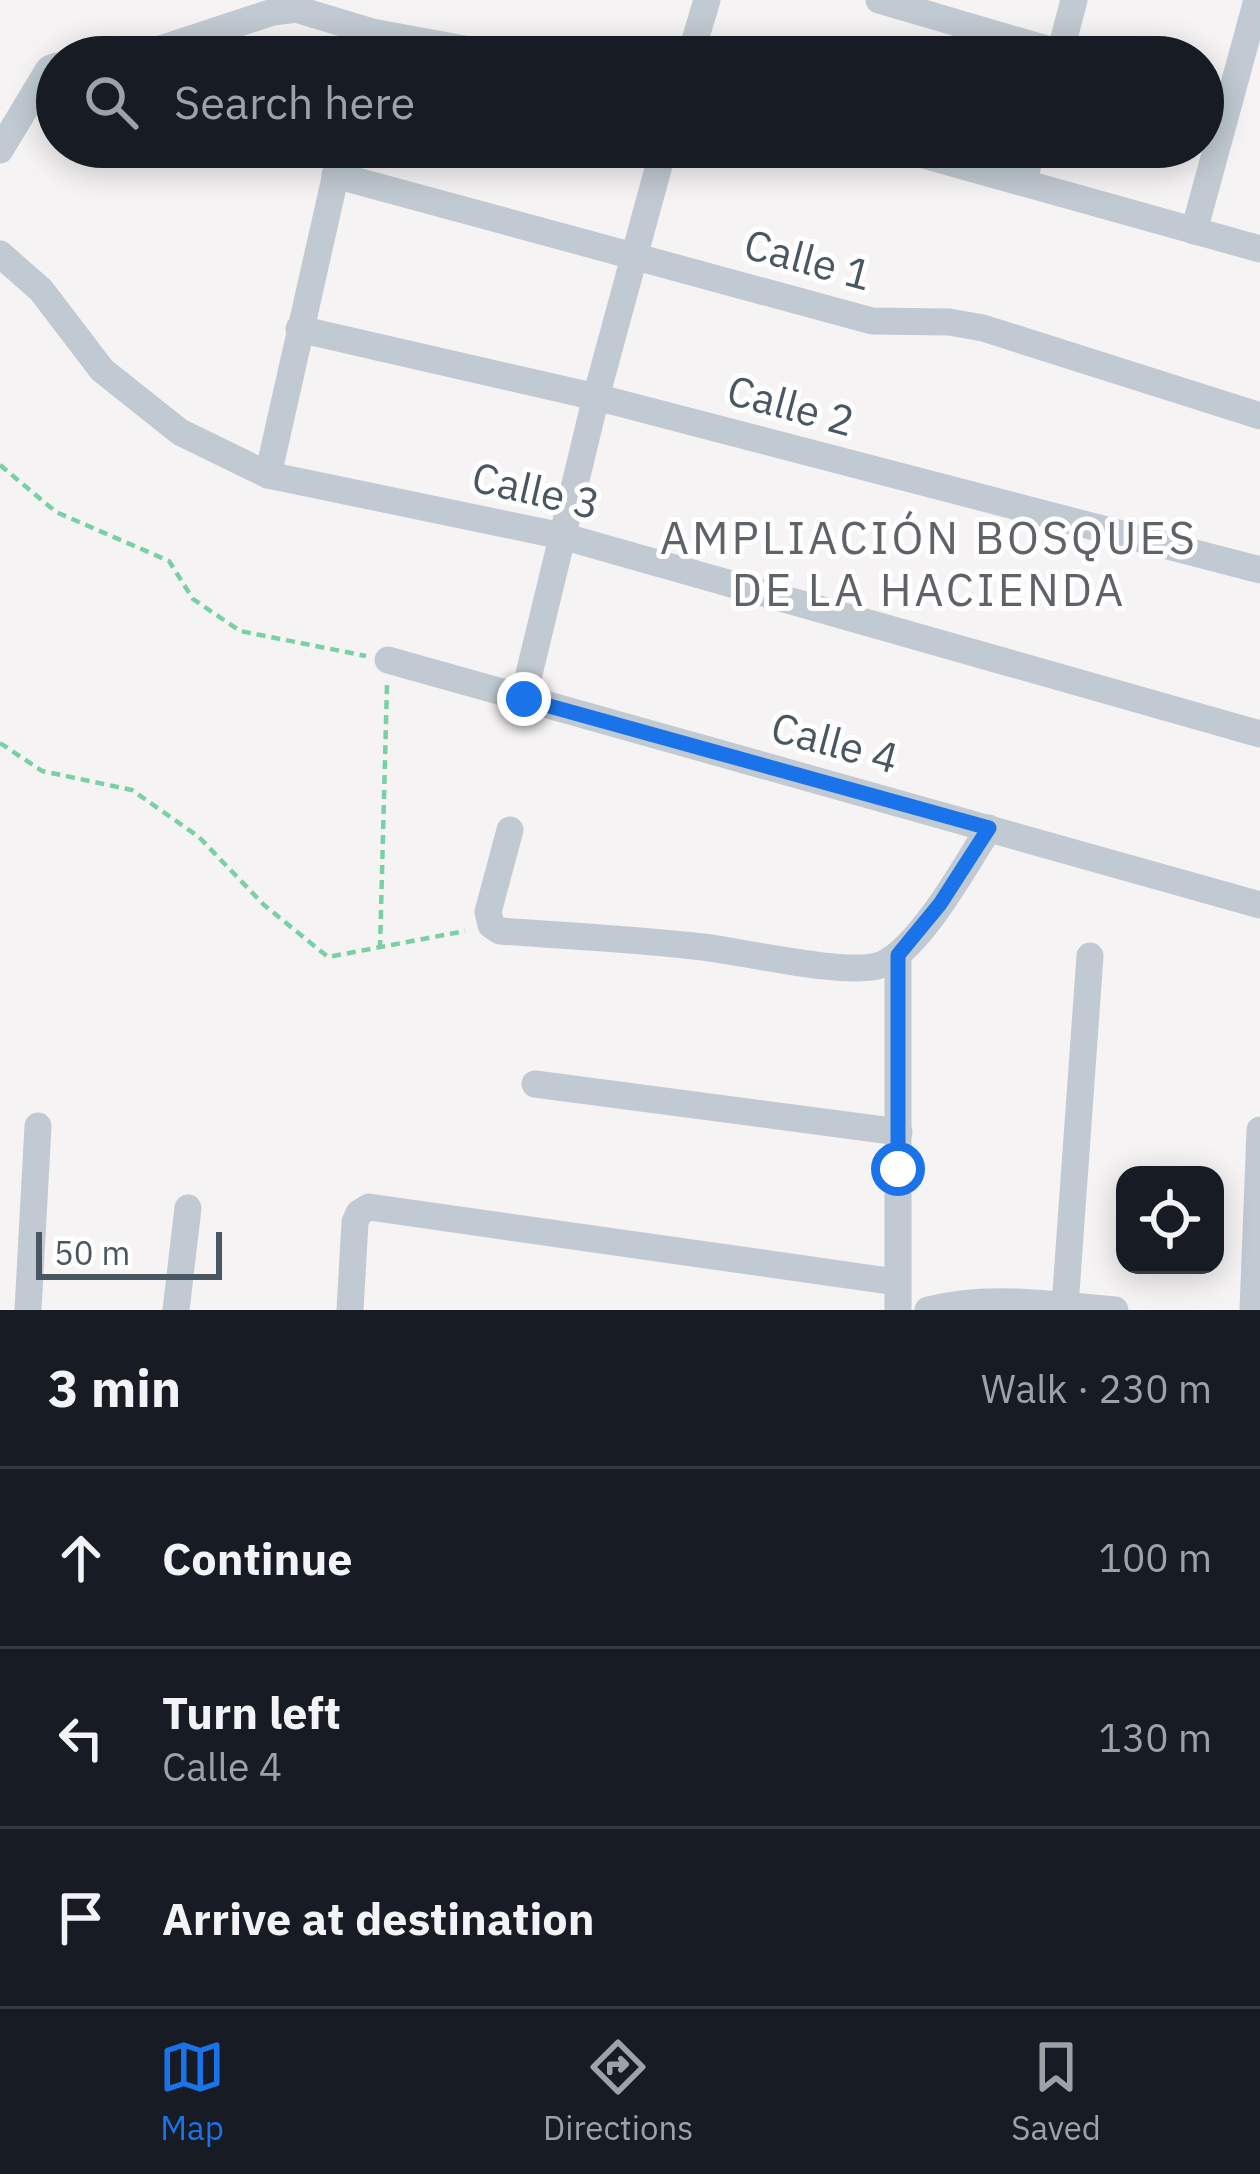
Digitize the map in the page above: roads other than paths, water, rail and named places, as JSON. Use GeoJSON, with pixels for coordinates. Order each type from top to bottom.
{"type":"FeatureCollection","features":[{"type":"Feature","properties":{"kind":"street"},"geometry":{"type":"LineString","coordinates":[[696,36],[707,0]]}},
{"type":"Feature","properties":{"kind":"street"},"geometry":{"type":"LineString","coordinates":[[879,0],[997,36]]}},
{"type":"Feature","properties":{"kind":"street"},"geometry":{"type":"LineString","coordinates":[[1064,36],[1074,0]]}},
{"type":"Feature","properties":{"kind":"street"},"geometry":{"type":"LineString","coordinates":[[1224,121],[1257,0]]}},
{"type":"Feature","properties":{"kind":"street"},"geometry":{"type":"LineString","coordinates":[[200,36],[273,12],[296,10],[394,36]]}},
{"type":"Feature","properties":{"kind":"street"},"geometry":{"type":"LineString","coordinates":[[0,150],[36,90]]}},
{"type":"Feature","properties":{"kind":"street"},"geometry":{"type":"LineString","coordinates":[[268,475],[336,168]]}},
{"type":"Feature","properties":{"kind":"street","name":"Calle 1"},"geometry":{"type":"LineString","coordinates":[[360,168],[634,256],[872,321],[983,328],[1260,416]]}},
{"type":"Feature","properties":{"kind":"street"},"geometry":{"type":"LineString","coordinates":[[524,699],[596,397],[658,168]]}},
{"type":"Feature","properties":{"kind":"street"},"geometry":{"type":"LineString","coordinates":[[972,168],[1260,249]]}},
{"type":"Feature","properties":{"kind":"street"},"geometry":{"type":"LineString","coordinates":[[1023,182],[1027,168]]}},
{"type":"Feature","properties":{"kind":"street"},"geometry":{"type":"LineString","coordinates":[[1194,231],[1211,168]]}},
{"type":"Feature","properties":{"kind":"street","name":"Calle 3"},"geometry":{"type":"LineString","coordinates":[[0,254],[40,290],[102,370],[180,433],[268,475],[562,536],[1260,734]]}},
{"type":"Feature","properties":{"kind":"street","name":"Calle 2"},"geometry":{"type":"LineString","coordinates":[[299,329],[596,397],[1260,570]]}},
{"type":"Feature","properties":{"kind":"street","name":"Calle 4"},"geometry":{"type":"LineString","coordinates":[[388,660],[1260,905]]}},
{"type":"Feature","properties":{"kind":"street"},"geometry":{"type":"LineString","coordinates":[[510,830],[488,912],[491,925],[500,932],[702,946],[851,968],[878,967],[898,955],[940,904],[989,828]]}},
{"type":"Feature","properties":{"kind":"street"},"geometry":{"type":"LineString","coordinates":[[350,1310],[355,1222],[369,1207],[897,1296],[898,955]]}},
{"type":"Feature","properties":{"kind":"street"},"geometry":{"type":"LineString","coordinates":[[1065,1306],[1090,956]]}},
{"type":"Feature","properties":{"kind":"street"},"geometry":{"type":"LineString","coordinates":[[535,1084],[899,1132]]}},
{"type":"Feature","properties":{"kind":"street"},"geometry":{"type":"LineString","coordinates":[[28,1310],[38,1126]]}},
{"type":"Feature","properties":{"kind":"street"},"geometry":{"type":"LineString","coordinates":[[1253,1310],[1260,1130]]}},
{"type":"Feature","properties":{"kind":"street"},"geometry":{"type":"LineString","coordinates":[[176,1310],[188,1208]]}},
{"type":"Feature","properties":{"kind":"street"},"geometry":{"type":"LineString","coordinates":[[928,1310],[1004,1301],[1115,1310]]}},
{"type":"Feature","properties":{"kind":"district","name":"AMPLIACIÓN BOSQUES DE LA HACIENDA"},"geometry":{"type":"Point","coordinates":[929,563]}}]}
